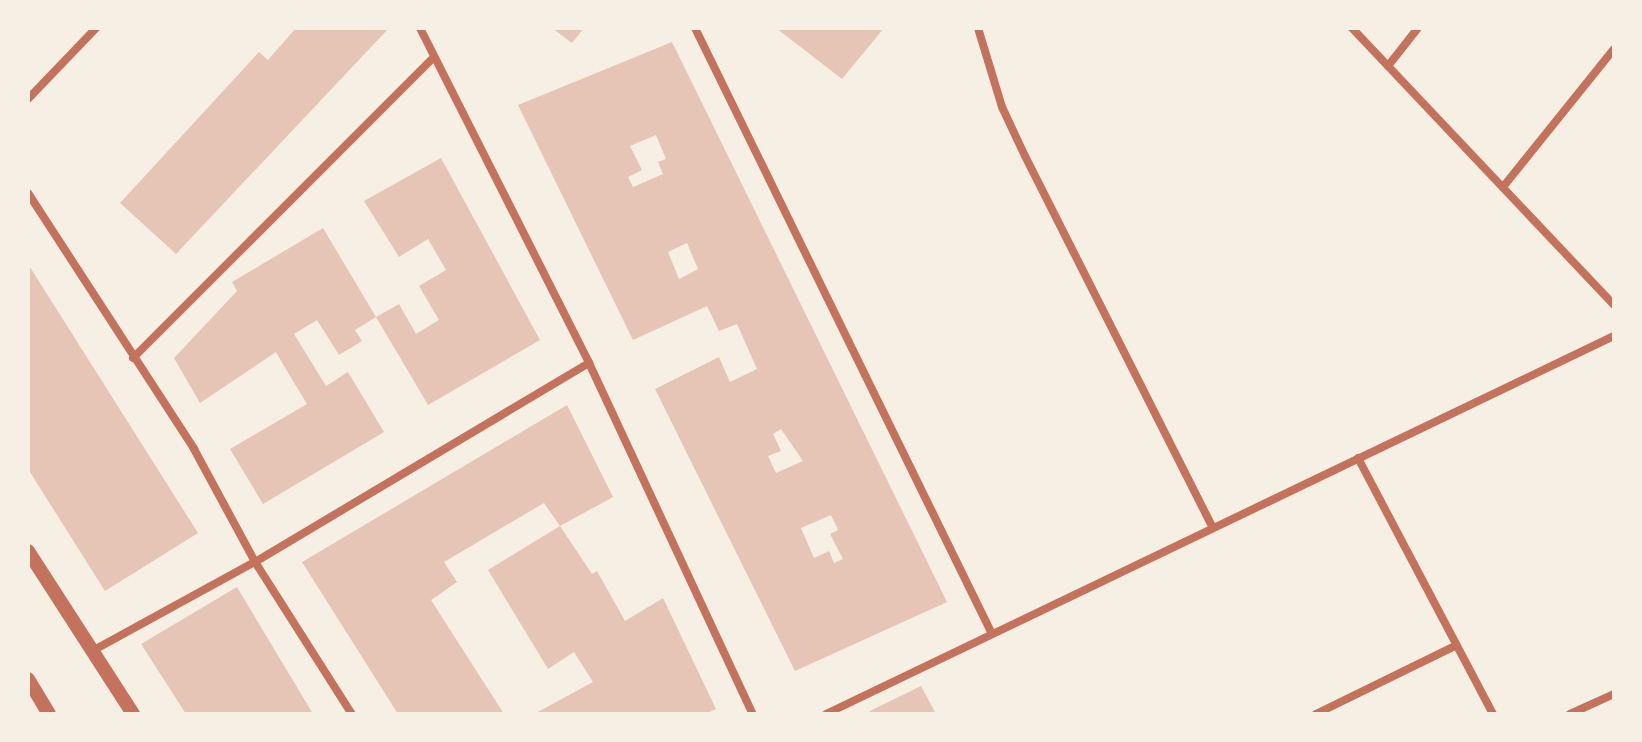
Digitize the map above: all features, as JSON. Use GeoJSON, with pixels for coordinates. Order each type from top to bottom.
{"type":"FeatureCollection","features":[{"type":"Feature","properties":{"kind":"street"},"geometry":{"type":"LineString","coordinates":[[28,99],[96,28]]}},
{"type":"Feature","properties":{"kind":"street"},"geometry":{"type":"LineString","coordinates":[[420,28],[589,363],[753,714]]}},
{"type":"Feature","properties":{"kind":"street"},"geometry":{"type":"LineString","coordinates":[[695,28],[991,632]]}},
{"type":"Feature","properties":{"kind":"street"},"geometry":{"type":"LineString","coordinates":[[978,28],[1002,107],[1212,527]]}},
{"type":"Feature","properties":{"kind":"street"},"geometry":{"type":"LineString","coordinates":[[1352,28],[1614,305]]}},
{"type":"Feature","properties":{"kind":"street"},"geometry":{"type":"LineString","coordinates":[[1388,66],[1418,28]]}},
{"type":"Feature","properties":{"kind":"street"},"geometry":{"type":"LineString","coordinates":[[1503,187],[1614,49]]}},
{"type":"Feature","properties":{"kind":"street"},"geometry":{"type":"LineString","coordinates":[[133,358],[434,57]]}},
{"type":"Feature","properties":{"kind":"street"},"geometry":{"type":"LineString","coordinates":[[28,193],[194,449],[255,562],[352,714]]}},
{"type":"Feature","properties":{"kind":"street"},"geometry":{"type":"LineString","coordinates":[[826,714],[991,632],[1614,336]]}},
{"type":"Feature","properties":{"kind":"street"},"geometry":{"type":"LineString","coordinates":[[94,650],[255,562],[589,363]]}},
{"type":"Feature","properties":{"kind":"street"},"geometry":{"type":"LineString","coordinates":[[1358,458],[1493,714]]}},
{"type":"Feature","properties":{"kind":"street"},"geometry":{"type":"LineString","coordinates":[[28,551],[133,714]]}},
{"type":"Feature","properties":{"kind":"street"},"geometry":{"type":"LineString","coordinates":[[1316,714],[1455,646]]}},
{"type":"Feature","properties":{"kind":"street"},"geometry":{"type":"LineString","coordinates":[[28,679],[49,714]]}},
{"type":"Feature","properties":{"kind":"street"},"geometry":{"type":"LineString","coordinates":[[1570,714],[1614,694]]}},
{"type":"Feature","properties":{"kind":"building"},"geometry":{"type":"Polygon","coordinates":[[[296,28],[389,28],[176,254],[120,203],[259,52],[268,60],[296,28]]]}},
{"type":"Feature","properties":{"kind":"building"},"geometry":{"type":"Polygon","coordinates":[[[552,28],[584,28],[572,43],[552,28]]]}},
{"type":"Feature","properties":{"kind":"building"},"geometry":{"type":"Polygon","coordinates":[[[776,28],[884,28],[842,79],[776,28]]]}},
{"type":"Feature","properties":{"kind":"building"},"geometry":{"type":"Polygon","coordinates":[[[672,42],[947,602],[795,671],[655,389],[719,357],[730,382],[757,369],[737,324],[719,331],[707,306],[633,340],[518,105],[672,42]],[[656,135],[630,146],[642,170],[628,177],[633,187],[663,174],[658,162],[666,159],[656,135]],[[687,243],[668,252],[679,279],[698,269],[687,243]],[[781,429],[773,434],[781,451],[768,456],[776,473],[803,461],[781,429]],[[831,515],[801,528],[814,558],[829,551],[834,563],[843,559],[830,534],[838,530],[831,515]]]}},
{"type":"Feature","properties":{"kind":"building"},"geometry":{"type":"Polygon","coordinates":[[[441,158],[540,340],[428,405],[376,317],[399,304],[416,334],[439,320],[419,286],[446,270],[428,239],[399,257],[364,201],[441,158]]]}},
{"type":"Feature","properties":{"kind":"building"},"geometry":{"type":"Polygon","coordinates":[[[323,228],[376,317],[355,330],[362,341],[339,355],[317,320],[294,334],[326,386],[348,372],[384,432],[263,504],[230,449],[307,404],[276,352],[200,403],[174,358],[237,291],[232,282],[323,228]]]}},
{"type":"Feature","properties":{"kind":"building"},"geometry":{"type":"Polygon","coordinates":[[[28,264],[198,533],[105,591],[28,469],[28,264]]]}},
{"type":"Feature","properties":{"kind":"building"},"geometry":{"type":"Polygon","coordinates":[[[567,405],[613,497],[560,526],[544,503],[444,562],[457,582],[431,600],[504,714],[398,714],[302,562],[567,405]]]}},
{"type":"Feature","properties":{"kind":"building"},"geometry":{"type":"Polygon","coordinates":[[[560,526],[592,574],[597,571],[625,621],[663,598],[716,709],[705,714],[534,714],[593,682],[574,652],[548,669],[488,570],[560,526]]]}},
{"type":"Feature","properties":{"kind":"building"},"geometry":{"type":"Polygon","coordinates":[[[237,587],[313,714],[186,714],[141,644],[237,587]]]}},
{"type":"Feature","properties":{"kind":"building"},"geometry":{"type":"Polygon","coordinates":[[[921,686],[936,714],[865,714],[876,708],[921,686]]]}}]}
